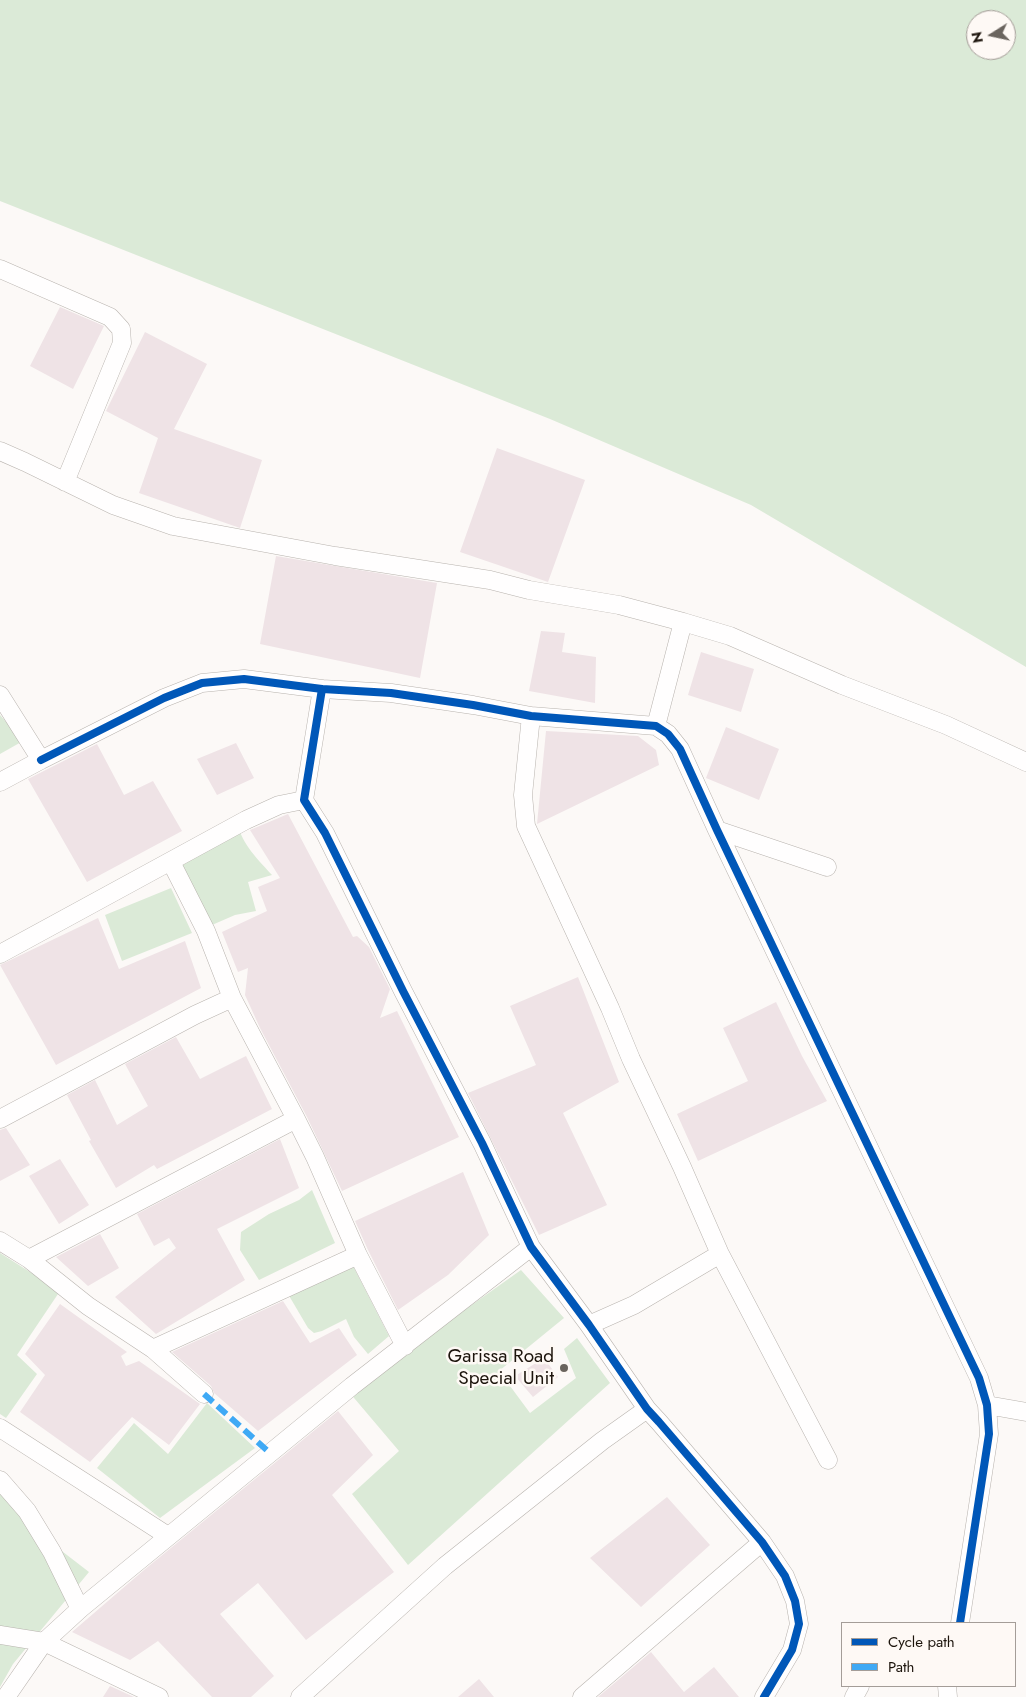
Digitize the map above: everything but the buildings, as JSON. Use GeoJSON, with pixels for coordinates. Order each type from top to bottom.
{"type":"FeatureCollection","features":[{"type":"Feature","properties":{"kind":"street"},"geometry":{"type":"LineString","coordinates":[[0,268],[110,317],[121,329],[122,343],[65,482]]}},
{"type":"Feature","properties":{"kind":"street"},"geometry":{"type":"LineString","coordinates":[[0,451],[113,505],[173,526],[335,556],[490,580],[529,590],[620,605],[730,636],[842,686],[946,725],[1026,762]]}},
{"type":"Feature","properties":{"kind":"street"},"geometry":{"type":"LineString","coordinates":[[656,726],[683,622]]}},
{"type":"Feature","properties":{"kind":"street"},"geometry":{"type":"LineString","coordinates":[[0,782],[164,698],[202,683],[244,679],[322,689],[390,693],[473,704],[531,716],[656,726],[668,734],[680,749],[979,1378],[987,1404],[988,1434],[960,1622]]}},
{"type":"Feature","properties":{"kind":"street"},"geometry":{"type":"LineString","coordinates":[[322,689],[304,800],[329,841],[482,1144],[531,1247],[590,1325],[647,1409],[762,1542],[785,1576],[795,1601],[798,1624],[792,1650],[764,1697]]}},
{"type":"Feature","properties":{"kind":"street"},"geometry":{"type":"LineString","coordinates":[[0,695],[41,760]]}},
{"type":"Feature","properties":{"kind":"street"},"geometry":{"type":"LineString","coordinates":[[531,716],[523,795],[526,826],[720,1254],[828,1460]]}},
{"type":"Feature","properties":{"kind":"street"},"geometry":{"type":"LineString","coordinates":[[0,954],[246,820],[278,805],[304,800]]}},
{"type":"Feature","properties":{"kind":"street"},"geometry":{"type":"LineString","coordinates":[[717,830],[827,868]]}},
{"type":"Feature","properties":{"kind":"street"},"geometry":{"type":"LineString","coordinates":[[171,862],[206,931],[232,998],[315,1158],[358,1255],[405,1346]]}},
{"type":"Feature","properties":{"kind":"street"},"geometry":{"type":"LineString","coordinates":[[0,1119],[195,1015],[232,998]]}},
{"type":"Feature","properties":{"kind":"street"},"geometry":{"type":"LineString","coordinates":[[29,1259],[296,1120]]}},
{"type":"Feature","properties":{"kind":"street"},"geometry":{"type":"LineString","coordinates":[[0,1241],[29,1259],[88,1306],[153,1349],[204,1394]]}},
{"type":"Feature","properties":{"kind":"street"},"geometry":{"type":"LineString","coordinates":[[6,1697],[44,1642],[80,1609],[352,1386],[531,1247]]}},
{"type":"Feature","properties":{"kind":"street"},"geometry":{"type":"LineString","coordinates":[[590,1325],[634,1305],[720,1254]]}},
{"type":"Feature","properties":{"kind":"street"},"geometry":{"type":"LineString","coordinates":[[153,1349],[358,1255]]}},
{"type":"Feature","properties":{"kind":"street"},"geometry":{"type":"LineString","coordinates":[[987,1404],[1026,1412]]}},
{"type":"Feature","properties":{"kind":"street"},"geometry":{"type":"LineString","coordinates":[[300,1697],[445,1566],[602,1441],[647,1409]]}},
{"type":"Feature","properties":{"kind":"street"},"geometry":{"type":"LineString","coordinates":[[0,1428],[168,1536]]}},
{"type":"Feature","properties":{"kind":"street"},"geometry":{"type":"LineString","coordinates":[[0,1480],[27,1511],[52,1552],[80,1609]]}},
{"type":"Feature","properties":{"kind":"street"},"geometry":{"type":"LineString","coordinates":[[582,1697],[762,1542]]}},
{"type":"Feature","properties":{"kind":"street"},"geometry":{"type":"LineString","coordinates":[[0,1635],[44,1642],[159,1697]]}},
{"type":"Feature","properties":{"kind":"green space"},"geometry":{"type":"Polygon","coordinates":[[[0,0],[1026,0],[1026,667],[751,505],[550,419],[0,201],[0,0]]]}},
{"type":"Feature","properties":{"kind":"green space"},"geometry":{"type":"Polygon","coordinates":[[[0,715],[23,741],[0,754],[0,715]]]}},
{"type":"Feature","properties":{"kind":"green space"},"geometry":{"type":"Polygon","coordinates":[[[235,817],[245,842],[272,875],[248,882],[256,911],[235,915],[212,925],[174,858],[235,817]]]}},
{"type":"Feature","properties":{"kind":"green space"},"geometry":{"type":"Polygon","coordinates":[[[171,888],[192,933],[122,961],[105,915],[171,888]]]}},
{"type":"Feature","properties":{"kind":"green space"},"geometry":{"type":"Polygon","coordinates":[[[312,1190],[335,1243],[259,1280],[240,1250],[241,1232],[269,1214],[299,1200],[312,1190]]]}},
{"type":"Feature","properties":{"kind":"green space"},"geometry":{"type":"Polygon","coordinates":[[[0,1253],[60,1291],[17,1355],[37,1374],[6,1418],[0,1414],[0,1253]]]}},
{"type":"Feature","properties":{"kind":"green space"},"geometry":{"type":"Polygon","coordinates":[[[348,1256],[389,1336],[368,1354],[354,1337],[346,1319],[314,1333],[308,1328],[288,1294],[348,1256]]]}},
{"type":"Feature","properties":{"kind":"green space"},"geometry":{"type":"Polygon","coordinates":[[[521,1270],[564,1318],[499,1371],[530,1413],[576,1378],[564,1349],[577,1338],[610,1383],[408,1565],[352,1494],[399,1451],[349,1392],[521,1270]]]}},
{"type":"Feature","properties":{"kind":"green space"},"geometry":{"type":"Polygon","coordinates":[[[207,1403],[255,1448],[160,1518],[97,1468],[134,1423],[168,1454],[207,1403]]]}},
{"type":"Feature","properties":{"kind":"green space"},"geometry":{"type":"Polygon","coordinates":[[[0,1494],[54,1545],[89,1572],[13,1664],[0,1687],[0,1494]]]}},
{"type":"Feature","properties":{"kind":"marked path"},"geometry":{"type":"LineString","coordinates":[[204,1394],[270,1453]]}},
{"type":"Feature","properties":{"kind":"cycle path"},"geometry":{"type":"LineString","coordinates":[[41,760],[164,698],[202,683],[244,679],[322,689],[391,693],[531,716],[656,726],[668,734],[680,749],[979,1378],[987,1405],[989,1434],[960,1622]]}},
{"type":"Feature","properties":{"kind":"cycle path"},"geometry":{"type":"LineString","coordinates":[[322,689],[304,800],[325,833],[403,991],[482,1143],[531,1247],[589,1325],[647,1409],[762,1542],[785,1576],[795,1601],[799,1624],[792,1650],[764,1697]]}},
{"type":"Feature","properties":{"kind":"place","name":"Garissa Road Special Unit"},"geometry":{"type":"Point","coordinates":[564,1368]}}]}
